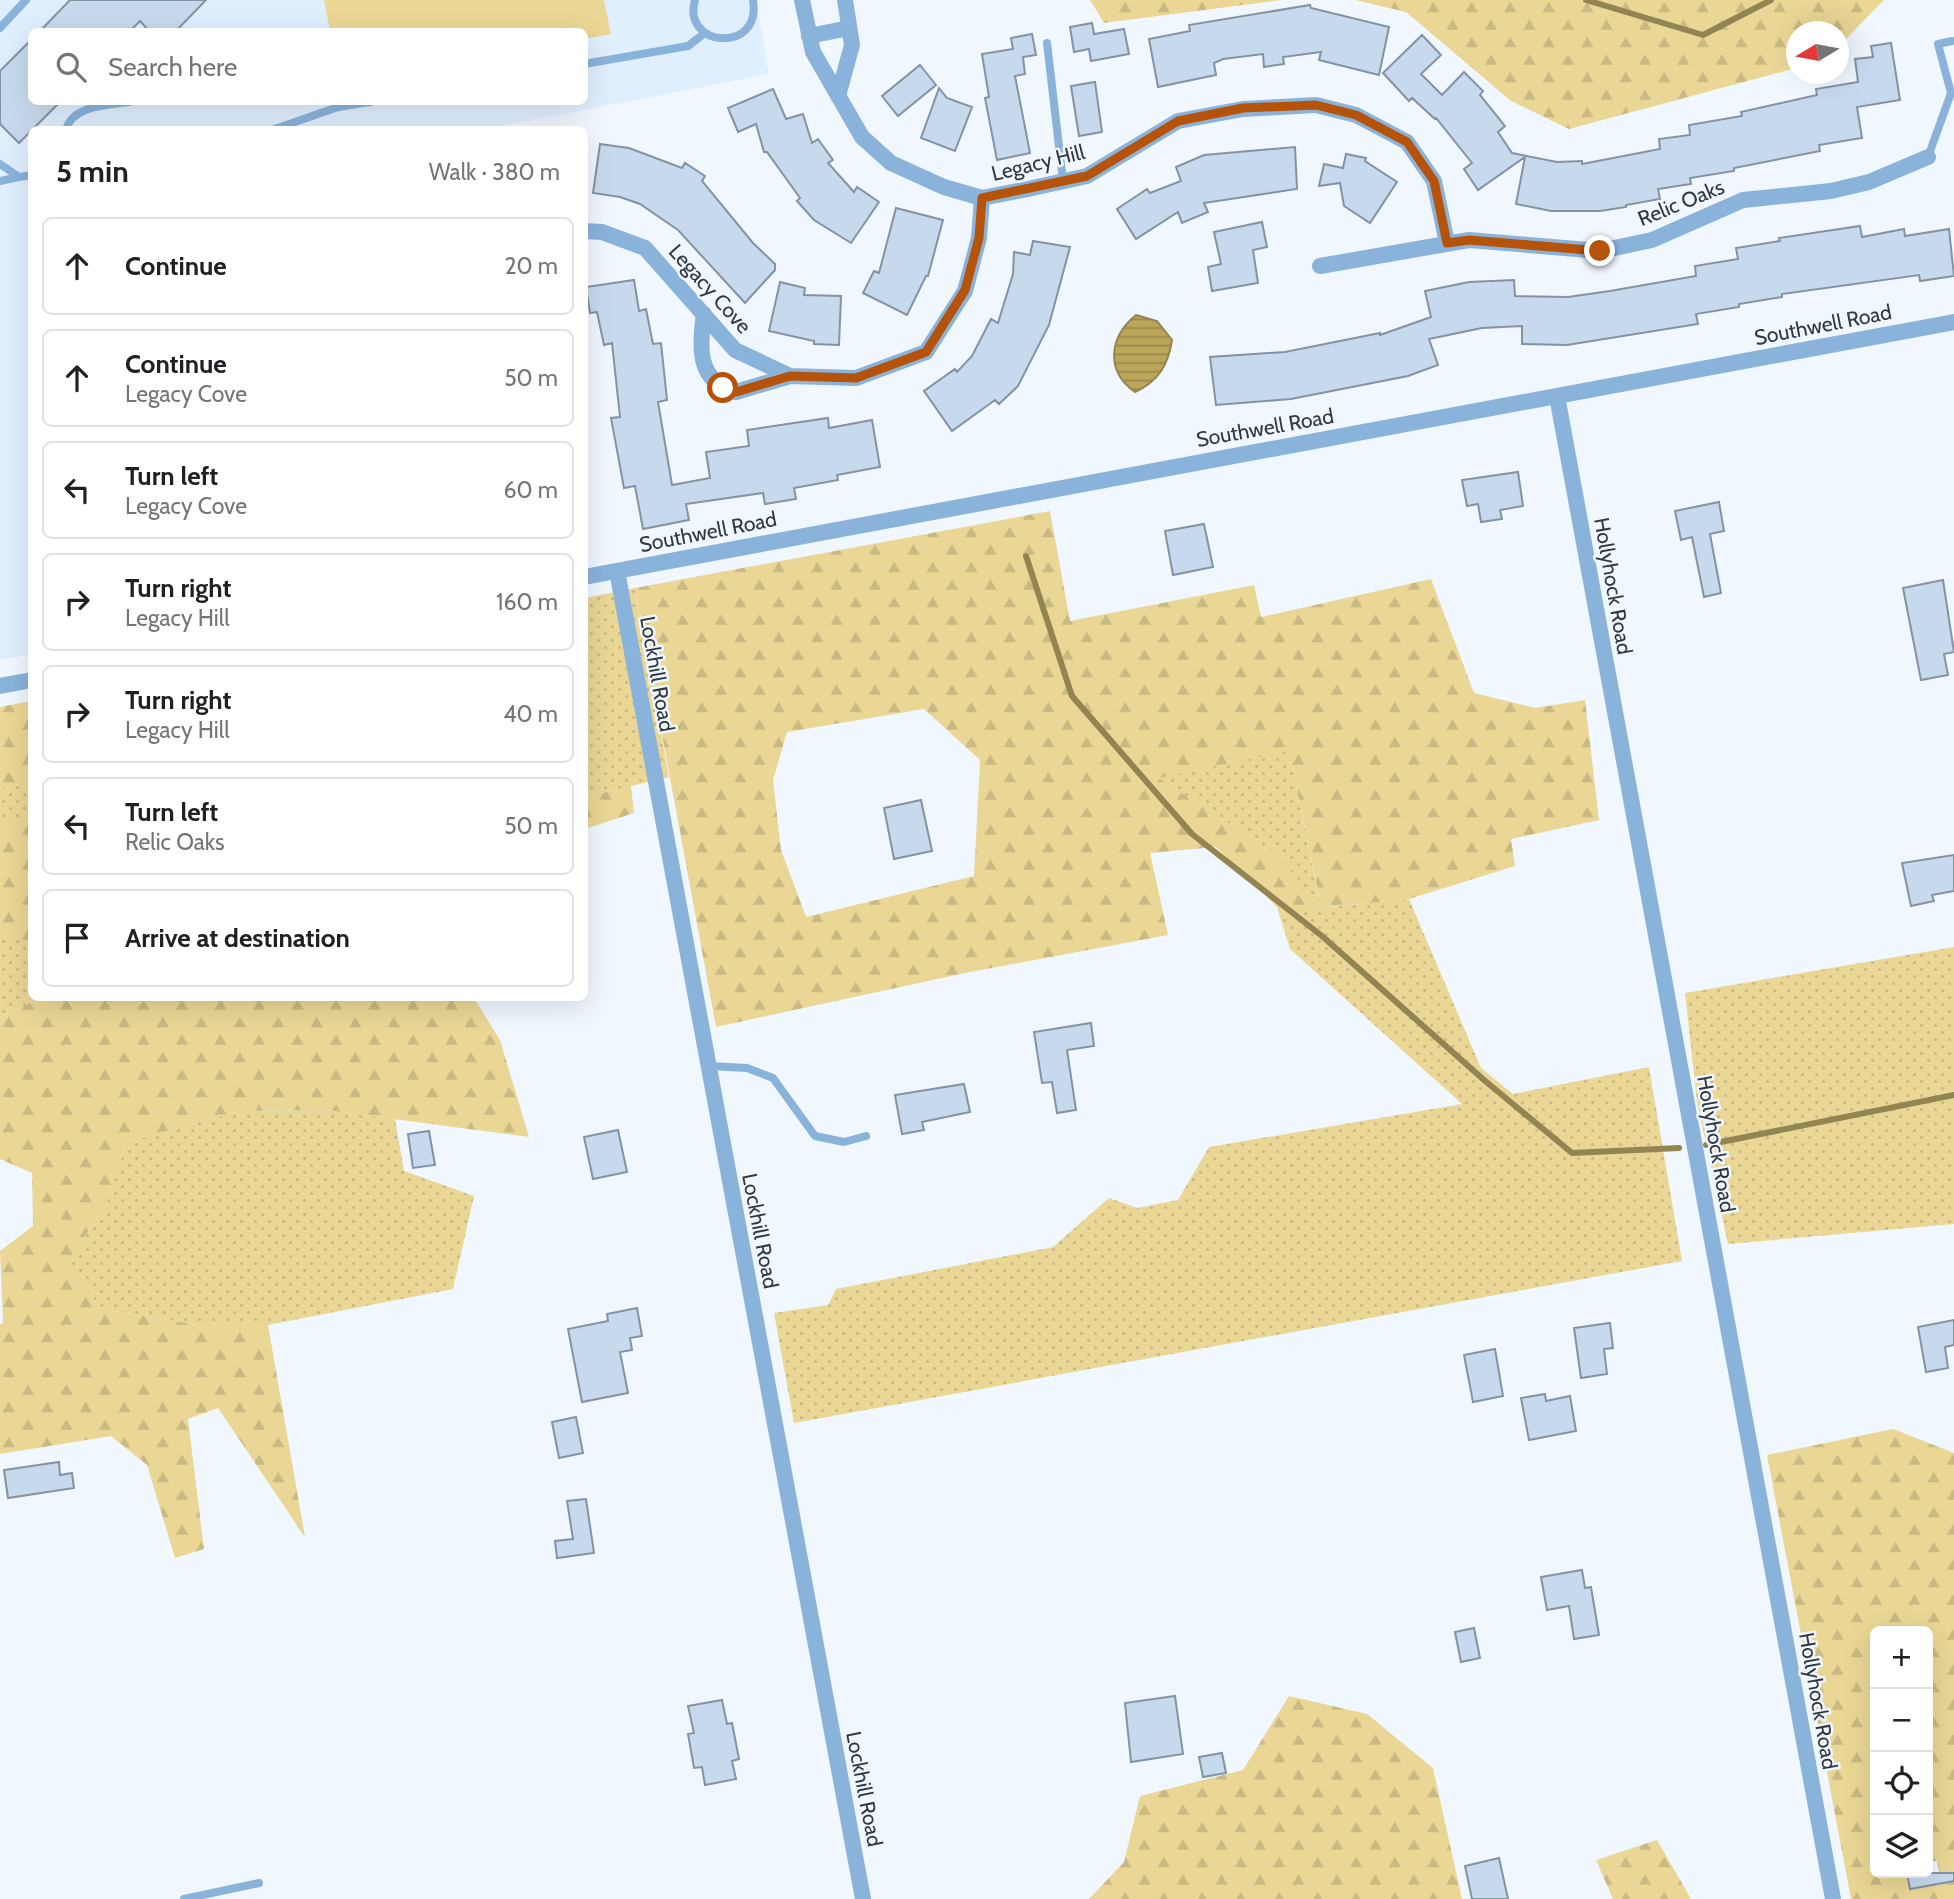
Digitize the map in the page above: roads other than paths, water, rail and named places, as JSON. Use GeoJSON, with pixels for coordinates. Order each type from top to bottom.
{"type":"FeatureCollection","features":[{"type":"Feature","properties":{"kind":"street","name":"Legacy Hill"},"geometry":{"type":"LineString","coordinates":[[802,0],[813,52],[862,137],[891,163],[944,187],[982,198],[1087,176],[1178,121],[1243,108],[1316,105],[1356,115],[1407,142],[1434,181],[1447,243]]}},
{"type":"Feature","properties":{"kind":"street"},"geometry":{"type":"LineString","coordinates":[[838,96],[852,45],[845,0]]}},
{"type":"Feature","properties":{"kind":"street"},"geometry":{"type":"LineString","coordinates":[[808,36],[849,28]]}},
{"type":"Feature","properties":{"kind":"street","name":"Relic Oaks"},"geometry":{"type":"LineString","coordinates":[[1320,266],[1469,240],[1600,251],[1652,240],[1743,200],[1831,191],[1869,182],[1928,157]]}},
{"type":"Feature","properties":{"kind":"street","name":"Legacy Cove"},"geometry":{"type":"LineString","coordinates":[[588,232],[602,232],[645,248],[735,350],[790,376],[856,378],[926,352],[965,290],[979,238],[982,198]]}},
{"type":"Feature","properties":{"kind":"street"},"geometry":{"type":"LineString","coordinates":[[704,314],[700,343],[703,365],[712,381],[736,392],[790,376]]}},
{"type":"Feature","properties":{"kind":"street","name":"Southwell Road"},"geometry":{"type":"LineString","coordinates":[[588,576],[1954,322]]}},
{"type":"Feature","properties":{"kind":"street","name":"Hollyhock Road"},"geometry":{"type":"LineString","coordinates":[[1557,396],[1833,1899]]}},
{"type":"Feature","properties":{"kind":"street","name":"Lockhill Road"},"geometry":{"type":"LineString","coordinates":[[617,571],[863,1899]]}},
{"type":"Feature","properties":{"kind":"street"},"geometry":{"type":"LineString","coordinates":[[0,686],[28,681]]}},
{"type":"Feature","properties":{"kind":"lane"},"geometry":{"type":"LineString","coordinates":[[0,28],[26,0]]}},
{"type":"Feature","properties":{"kind":"lane"},"geometry":{"type":"LineString","coordinates":[[695,0],[694,16],[705,33],[723,40],[742,34],[753,18],[753,0]]}},
{"type":"Feature","properties":{"kind":"lane"},"geometry":{"type":"LineString","coordinates":[[588,63],[688,46],[705,33]]}},
{"type":"Feature","properties":{"kind":"lane"},"geometry":{"type":"LineString","coordinates":[[1928,157],[1951,93],[1938,44],[1952,41]]}},
{"type":"Feature","properties":{"kind":"lane"},"geometry":{"type":"LineString","coordinates":[[1047,43],[1063,181]]}},
{"type":"Feature","properties":{"kind":"lane"},"geometry":{"type":"LineString","coordinates":[[68,126],[74,115],[83,110],[112,105]]}},
{"type":"Feature","properties":{"kind":"lane"},"geometry":{"type":"LineString","coordinates":[[320,105],[324,112]]}},
{"type":"Feature","properties":{"kind":"lane"},"geometry":{"type":"LineString","coordinates":[[284,126],[324,112],[356,105]]}},
{"type":"Feature","properties":{"kind":"lane"},"geometry":{"type":"LineString","coordinates":[[0,164],[19,177]]}},
{"type":"Feature","properties":{"kind":"lane"},"geometry":{"type":"LineString","coordinates":[[0,181],[28,176]]}},
{"type":"Feature","properties":{"kind":"lane"},"geometry":{"type":"LineString","coordinates":[[709,1066],[747,1068],[773,1078],[815,1136],[844,1142],[866,1136]]}},
{"type":"Feature","properties":{"kind":"lane"},"geometry":{"type":"LineString","coordinates":[[184,1899],[259,1883]]}},
{"type":"Feature","properties":{"kind":"waterway"},"geometry":{"type":"LineString","coordinates":[[1586,0],[1703,35],[1771,0]]}},
{"type":"Feature","properties":{"kind":"waterway"},"geometry":{"type":"LineString","coordinates":[[1026,556],[1072,696],[1192,834],[1322,936],[1484,1080],[1572,1153],[1679,1148]]}},
{"type":"Feature","properties":{"kind":"waterway"},"geometry":{"type":"LineString","coordinates":[[1706,1145],[1954,1095]]}}]}
